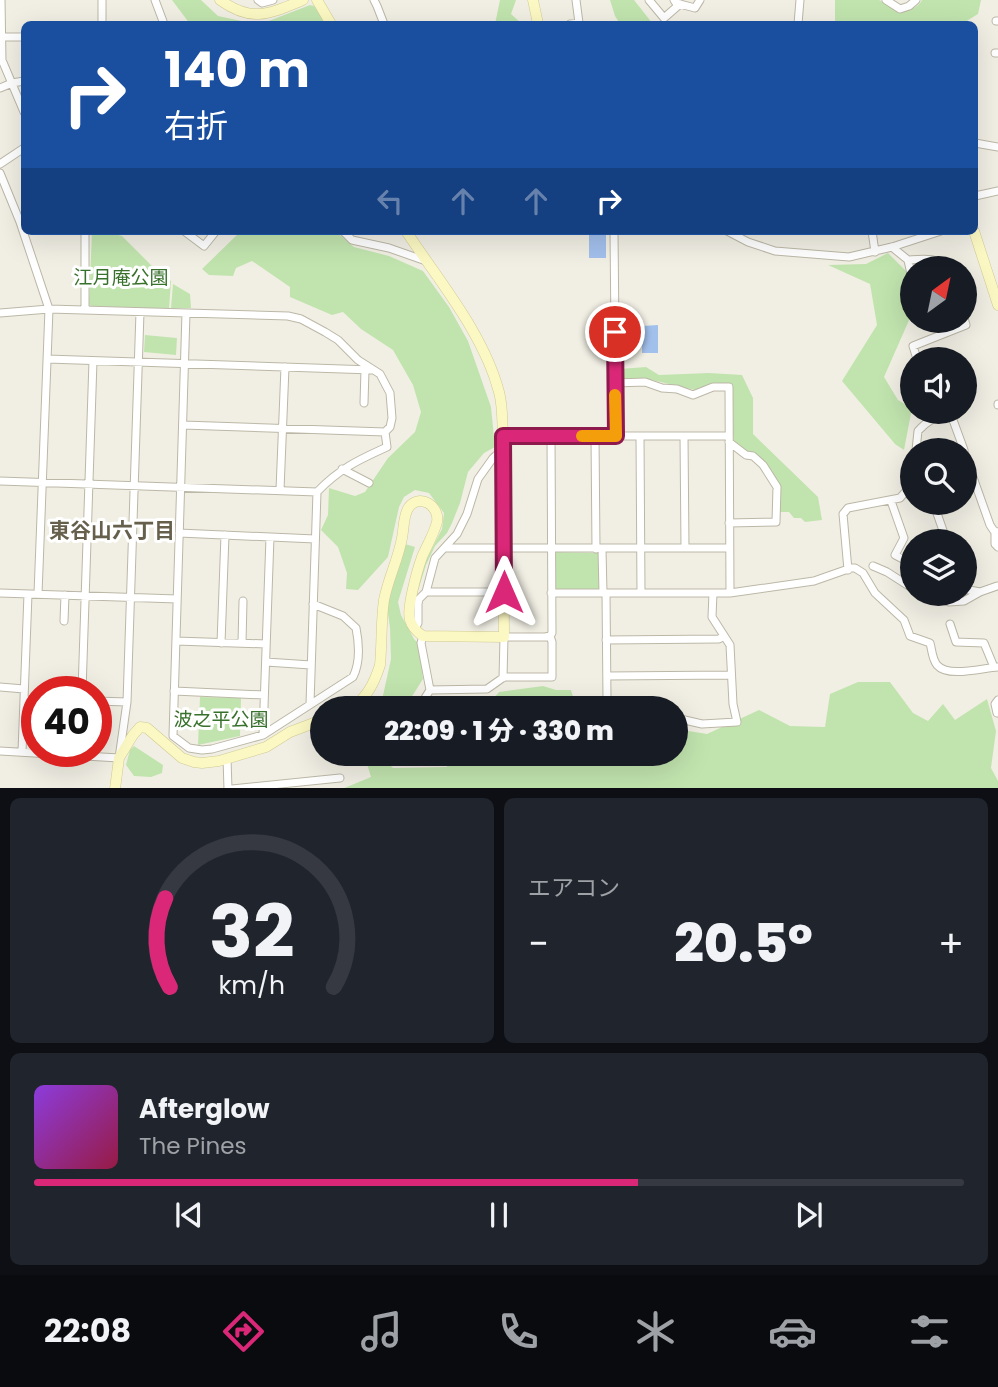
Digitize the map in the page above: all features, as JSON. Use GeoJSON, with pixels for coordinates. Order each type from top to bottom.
{"type":"FeatureCollection","features":[{"type":"Feature","properties":{"kind":"street"},"geometry":{"type":"LineString","coordinates":[[1,0],[2,60],[21,105]]}},
{"type":"Feature","properties":{"kind":"street"},"geometry":{"type":"LineString","coordinates":[[102,0],[102,21]]}},
{"type":"Feature","properties":{"kind":"street"},"geometry":{"type":"LineString","coordinates":[[155,0],[163,21]]}},
{"type":"Feature","properties":{"kind":"street"},"geometry":{"type":"LineString","coordinates":[[220,0],[234,9],[258,18],[303,0]]}},
{"type":"Feature","properties":{"kind":"street"},"geometry":{"type":"LineString","coordinates":[[260,1],[273,0]]}},
{"type":"Feature","properties":{"kind":"street"},"geometry":{"type":"LineString","coordinates":[[317,0],[329,21]]}},
{"type":"Feature","properties":{"kind":"street"},"geometry":{"type":"LineString","coordinates":[[533,0],[537,21]]}},
{"type":"Feature","properties":{"kind":"street"},"geometry":{"type":"LineString","coordinates":[[576,0],[579,21]]}},
{"type":"Feature","properties":{"kind":"street"},"geometry":{"type":"LineString","coordinates":[[649,0],[664,18],[677,2],[695,8],[700,0]]}},
{"type":"Feature","properties":{"kind":"street"},"geometry":{"type":"LineString","coordinates":[[798,21],[800,0]]}},
{"type":"Feature","properties":{"kind":"street"},"geometry":{"type":"LineString","coordinates":[[886,0],[900,9],[916,0]]}},
{"type":"Feature","properties":{"kind":"street"},"geometry":{"type":"LineString","coordinates":[[378,2],[383,21]]}},
{"type":"Feature","properties":{"kind":"street"},"geometry":{"type":"LineString","coordinates":[[2,37],[21,37]]}},
{"type":"Feature","properties":{"kind":"street"},"geometry":{"type":"LineString","coordinates":[[0,88],[21,82]]}},
{"type":"Feature","properties":{"kind":"street"},"geometry":{"type":"LineString","coordinates":[[978,143],[998,146]]}},
{"type":"Feature","properties":{"kind":"street"},"geometry":{"type":"LineString","coordinates":[[0,164],[21,150]]}},
{"type":"Feature","properties":{"kind":"street"},"geometry":{"type":"LineString","coordinates":[[0,173],[21,215]]}},
{"type":"Feature","properties":{"kind":"street"},"geometry":{"type":"LineString","coordinates":[[978,195],[998,191]]}},
{"type":"Feature","properties":{"kind":"street"},"geometry":{"type":"LineString","coordinates":[[27,235],[49,309],[38,594]]}},
{"type":"Feature","properties":{"kind":"street"},"geometry":{"type":"LineString","coordinates":[[85,235],[85,310]]}},
{"type":"Feature","properties":{"kind":"street"},"geometry":{"type":"LineString","coordinates":[[189,235],[204,246],[213,235]]}},
{"type":"Feature","properties":{"kind":"street"},"geometry":{"type":"LineString","coordinates":[[347,235],[352,240],[389,248],[426,261]]}},
{"type":"Feature","properties":{"kind":"street"},"geometry":{"type":"LineString","coordinates":[[409,235],[479,343],[499,390],[503,436],[502,678]]}},
{"type":"Feature","properties":{"kind":"street"},"geometry":{"type":"LineString","coordinates":[[614,235],[616,436]]}},
{"type":"Feature","properties":{"kind":"street"},"geometry":{"type":"LineString","coordinates":[[734,235],[775,251],[829,257],[849,257],[874,252],[929,235]]}},
{"type":"Feature","properties":{"kind":"street"},"geometry":{"type":"LineString","coordinates":[[872,235],[874,252]]}},
{"type":"Feature","properties":{"kind":"street"},"geometry":{"type":"LineString","coordinates":[[975,235],[998,305]]}},
{"type":"Feature","properties":{"kind":"street"},"geometry":{"type":"LineString","coordinates":[[892,247],[903,256]]}},
{"type":"Feature","properties":{"kind":"street"},"geometry":{"type":"LineString","coordinates":[[0,313],[49,309],[296,317],[338,340],[358,360],[382,377],[390,393],[392,418],[390,427],[385,432],[183,425]]}},
{"type":"Feature","properties":{"kind":"street"},"geometry":{"type":"LineString","coordinates":[[115,788],[127,702],[140,312]]}},
{"type":"Feature","properties":{"kind":"street"},"geometry":{"type":"LineString","coordinates":[[166,746],[173,736],[186,313]]}},
{"type":"Feature","properties":{"kind":"street"},"geometry":{"type":"LineString","coordinates":[[912,347],[945,333]]}},
{"type":"Feature","properties":{"kind":"street"},"geometry":{"type":"LineString","coordinates":[[47,359],[374,370]]}},
{"type":"Feature","properties":{"kind":"street"},"geometry":{"type":"LineString","coordinates":[[82,676],[93,361]]}},
{"type":"Feature","properties":{"kind":"street"},"geometry":{"type":"LineString","coordinates":[[280,491],[285,367]]}},
{"type":"Feature","properties":{"kind":"street"},"geometry":{"type":"LineString","coordinates":[[364,403],[365,370]]}},
{"type":"Feature","properties":{"kind":"street"},"geometry":{"type":"LineString","coordinates":[[615,383],[645,382],[693,395],[713,387],[729,387],[730,593]]}},
{"type":"Feature","properties":{"kind":"street"},"geometry":{"type":"LineString","coordinates":[[917,438],[920,428],[947,415],[953,420],[959,438]]}},
{"type":"Feature","properties":{"kind":"street"},"geometry":{"type":"LineString","coordinates":[[310,696],[317,492],[342,470],[387,447],[385,432]]}},
{"type":"Feature","properties":{"kind":"street"},"geometry":{"type":"LineString","coordinates":[[503,436],[684,436],[729,439],[746,455],[763,465],[777,487],[776,522],[729,523]]}},
{"type":"Feature","properties":{"kind":"street"},"geometry":{"type":"LineString","coordinates":[[430,690],[487,689],[502,678],[552,677],[551,436]]}},
{"type":"Feature","properties":{"kind":"street"},"geometry":{"type":"LineString","coordinates":[[595,436],[607,696]]}},
{"type":"Feature","properties":{"kind":"street"},"geometry":{"type":"LineString","coordinates":[[640,436],[641,593]]}},
{"type":"Feature","properties":{"kind":"street"},"geometry":{"type":"LineString","coordinates":[[684,436],[685,548]]}},
{"type":"Feature","properties":{"kind":"street"},"geometry":{"type":"LineString","coordinates":[[426,696],[430,690],[419,633],[419,599],[426,592],[435,558],[457,534],[464,521],[478,479],[503,449]]}},
{"type":"Feature","properties":{"kind":"street"},"geometry":{"type":"LineString","coordinates":[[342,470],[369,483]]}},
{"type":"Feature","properties":{"kind":"street"},"geometry":{"type":"LineString","coordinates":[[0,481],[317,492]]}},
{"type":"Feature","properties":{"kind":"street"},"geometry":{"type":"LineString","coordinates":[[977,488],[990,525],[997,531],[995,544],[998,547]]}},
{"type":"Feature","properties":{"kind":"street"},"geometry":{"type":"LineString","coordinates":[[848,569],[844,511],[900,498]]}},
{"type":"Feature","properties":{"kind":"street"},"geometry":{"type":"LineString","coordinates":[[365,696],[374,683],[380,665],[384,597],[399,553],[405,514],[409,507],[421,500],[433,507],[437,516],[421,559],[409,608],[409,619],[419,633]]}},
{"type":"Feature","properties":{"kind":"street"},"geometry":{"type":"LineString","coordinates":[[891,501],[901,529]]}},
{"type":"Feature","properties":{"kind":"street"},"geometry":{"type":"LineString","coordinates":[[179,533],[315,539]]}},
{"type":"Feature","properties":{"kind":"street"},"geometry":{"type":"LineString","coordinates":[[221,643],[225,535]]}},
{"type":"Feature","properties":{"kind":"street"},"geometry":{"type":"LineString","coordinates":[[263,735],[270,537]]}},
{"type":"Feature","properties":{"kind":"street"},"geometry":{"type":"LineString","coordinates":[[444,548],[729,548]]}},
{"type":"Feature","properties":{"kind":"street"},"geometry":{"type":"LineString","coordinates":[[873,566],[900,580]]}},
{"type":"Feature","properties":{"kind":"street"},"geometry":{"type":"LineString","coordinates":[[551,593],[730,593],[814,581],[855,568],[863,573],[875,593],[904,620],[910,636],[930,643],[935,662],[941,669],[951,673],[996,667],[984,643],[956,642],[950,624]]}},
{"type":"Feature","properties":{"kind":"street"},"geometry":{"type":"LineString","coordinates":[[977,594],[998,586]]}},
{"type":"Feature","properties":{"kind":"street"},"geometry":{"type":"LineString","coordinates":[[426,592],[504,592]]}},
{"type":"Feature","properties":{"kind":"street"},"geometry":{"type":"LineString","coordinates":[[0,593],[177,599]]}},
{"type":"Feature","properties":{"kind":"street"},"geometry":{"type":"LineString","coordinates":[[688,721],[702,724],[737,722],[733,704],[730,645],[712,617],[713,593]]}},
{"type":"Feature","properties":{"kind":"street"},"geometry":{"type":"LineString","coordinates":[[25,676],[28,594]]}},
{"type":"Feature","properties":{"kind":"street"},"geometry":{"type":"LineString","coordinates":[[64,621],[65,595]]}},
{"type":"Feature","properties":{"kind":"street"},"geometry":{"type":"LineString","coordinates":[[242,643],[243,601]]}},
{"type":"Feature","properties":{"kind":"street"},"geometry":{"type":"LineString","coordinates":[[313,604],[343,616],[356,628],[356,671],[353,677],[323,696]]}},
{"type":"Feature","properties":{"kind":"street"},"geometry":{"type":"LineString","coordinates":[[419,633],[550,636]]}},
{"type":"Feature","properties":{"kind":"street"},"geometry":{"type":"LineString","coordinates":[[606,640],[719,639],[724,636]]}},
{"type":"Feature","properties":{"kind":"street"},"geometry":{"type":"LineString","coordinates":[[176,641],[266,644]]}},
{"type":"Feature","properties":{"kind":"street"},"geometry":{"type":"LineString","coordinates":[[266,662],[311,665]]}},
{"type":"Feature","properties":{"kind":"street"},"geometry":{"type":"LineString","coordinates":[[607,676],[731,675]]}},
{"type":"Feature","properties":{"kind":"street"},"geometry":{"type":"LineString","coordinates":[[0,687],[21,689]]}},
{"type":"Feature","properties":{"kind":"street"},"geometry":{"type":"LineString","coordinates":[[174,691],[264,695]]}},
{"type":"Feature","properties":{"kind":"street"},"geometry":{"type":"LineString","coordinates":[[997,713],[995,704],[998,700]]}},
{"type":"Feature","properties":{"kind":"street"},"geometry":{"type":"LineString","coordinates":[[112,702],[127,702]]}},
{"type":"Feature","properties":{"kind":"street"},"geometry":{"type":"LineString","coordinates":[[173,736],[189,748],[212,750],[263,735],[310,704]]}},
{"type":"Feature","properties":{"kind":"street"},"geometry":{"type":"LineString","coordinates":[[119,758],[140,727],[147,729],[182,758],[202,763],[219,761],[266,747],[290,732],[310,726]]}},
{"type":"Feature","properties":{"kind":"street"},"geometry":{"type":"LineString","coordinates":[[0,761],[1,751],[21,752]]}},
{"type":"Feature","properties":{"kind":"street"},"geometry":{"type":"LineString","coordinates":[[112,758],[119,758]]}},
{"type":"Feature","properties":{"kind":"street"},"geometry":{"type":"LineString","coordinates":[[227,758],[230,788]]}},
{"type":"Feature","properties":{"kind":"street"},"geometry":{"type":"LineString","coordinates":[[240,788],[340,778]]}},
{"type":"Feature","properties":{"kind":"green space"},"geometry":{"type":"Polygon","coordinates":[[[172,0],[201,0],[218,16],[241,21],[188,21],[172,0]]]}},
{"type":"Feature","properties":{"kind":"green space"},"geometry":{"type":"Polygon","coordinates":[[[500,0],[516,0],[511,14],[519,21],[496,21],[500,0]]]}},
{"type":"Feature","properties":{"kind":"green space"},"geometry":{"type":"Polygon","coordinates":[[[610,0],[634,0],[651,21],[618,21],[610,0]]]}},
{"type":"Feature","properties":{"kind":"green space"},"geometry":{"type":"Polygon","coordinates":[[[835,0],[879,0],[901,11],[916,7],[922,0],[981,0],[978,14],[967,21],[835,21],[835,0]]]}},
{"type":"Feature","properties":{"kind":"green space"},"geometry":{"type":"Polygon","coordinates":[[[310,5],[314,6],[323,21],[269,21],[310,5]]]}},
{"type":"Feature","properties":{"kind":"green space","name":"江月庵公園"},"geometry":{"type":"Polygon","coordinates":[[[92,235],[122,236],[171,281],[169,309],[89,304],[92,235]]]}},
{"type":"Feature","properties":{"kind":"green space"},"geometry":{"type":"Polygon","coordinates":[[[237,235],[340,235],[354,247],[389,256],[423,271],[449,307],[468,341],[491,407],[495,447],[484,453],[468,472],[452,523],[435,546],[417,594],[414,590],[442,529],[444,513],[429,493],[415,490],[404,497],[399,507],[388,557],[358,590],[346,589],[347,573],[338,547],[321,530],[328,515],[329,488],[355,496],[365,492],[388,458],[415,432],[421,412],[413,385],[393,350],[361,329],[343,312],[332,315],[290,297],[290,287],[252,261],[236,268],[233,276],[209,275],[202,269],[237,235]]]}},
{"type":"Feature","properties":{"kind":"green space"},"geometry":{"type":"Polygon","coordinates":[[[888,253],[900,265],[900,333],[903,333],[884,377],[900,401],[900,424],[909,424],[906,438],[900,438],[900,447],[842,381],[877,325],[870,284],[828,265],[866,264],[888,253]]]}},
{"type":"Feature","properties":{"kind":"green space"},"geometry":{"type":"Polygon","coordinates":[[[173,284],[190,294],[191,308],[171,308],[173,284]]]}},
{"type":"Feature","properties":{"kind":"green space"},"geometry":{"type":"Polygon","coordinates":[[[145,335],[177,338],[176,355],[144,352],[145,335]]]}},
{"type":"Feature","properties":{"kind":"green space"},"geometry":{"type":"Polygon","coordinates":[[[646,367],[659,375],[742,375],[753,398],[753,434],[818,497],[822,520],[805,522],[801,518],[794,518],[789,512],[780,512],[780,487],[749,453],[735,444],[732,431],[732,385],[715,383],[695,390],[652,380],[621,380],[619,369],[646,367]]]}},
{"type":"Feature","properties":{"kind":"green space"},"geometry":{"type":"Polygon","coordinates":[[[405,544],[415,547],[398,602],[401,615],[419,644],[423,679],[412,696],[383,696],[391,659],[386,599],[405,544]]]}},
{"type":"Feature","properties":{"kind":"green space"},"geometry":{"type":"Polygon","coordinates":[[[556,552],[598,553],[598,590],[556,591],[556,552]]]}},
{"type":"Feature","properties":{"kind":"green space"},"geometry":{"type":"Polygon","coordinates":[[[858,682],[890,682],[913,713],[928,721],[943,704],[955,720],[987,699],[996,731],[991,768],[998,781],[998,788],[344,788],[371,777],[368,766],[688,766],[688,731],[707,734],[759,710],[790,726],[825,727],[830,694],[858,682]]]}},
{"type":"Feature","properties":{"kind":"green space"},"geometry":{"type":"Polygon","coordinates":[[[543,686],[556,690],[571,690],[573,696],[496,696],[499,692],[543,686]]]}},
{"type":"Feature","properties":{"kind":"green space","name":"波之平公園"},"geometry":{"type":"Polygon","coordinates":[[[200,697],[241,698],[240,736],[198,745],[200,697]]]}},
{"type":"Feature","properties":{"kind":"green space"},"geometry":{"type":"Polygon","coordinates":[[[134,746],[163,765],[162,773],[151,777],[134,776],[126,765],[130,750],[134,746]]]}},
{"type":"Feature","properties":{"kind":"water"},"geometry":{"type":"Polygon","coordinates":[[[589,235],[606,235],[606,258],[589,258],[589,235]]]}},
{"type":"Feature","properties":{"kind":"water"},"geometry":{"type":"Polygon","coordinates":[[[658,325],[658,353],[642,353],[642,326],[658,325]]]}},
{"type":"Feature","properties":{"kind":"slow traffic"},"geometry":{"type":"LineString","coordinates":[[582,436],[616,436],[615,395]]}},
{"type":"Feature","properties":{"kind":"district","name":"東谷山六丁目"},"geometry":{"type":"Point","coordinates":[112,530]}},
{"type":"Feature","properties":{"kind":"route"},"geometry":{"type":"LineString","coordinates":[[504,592],[503,436],[616,436],[615,332]]}}]}
